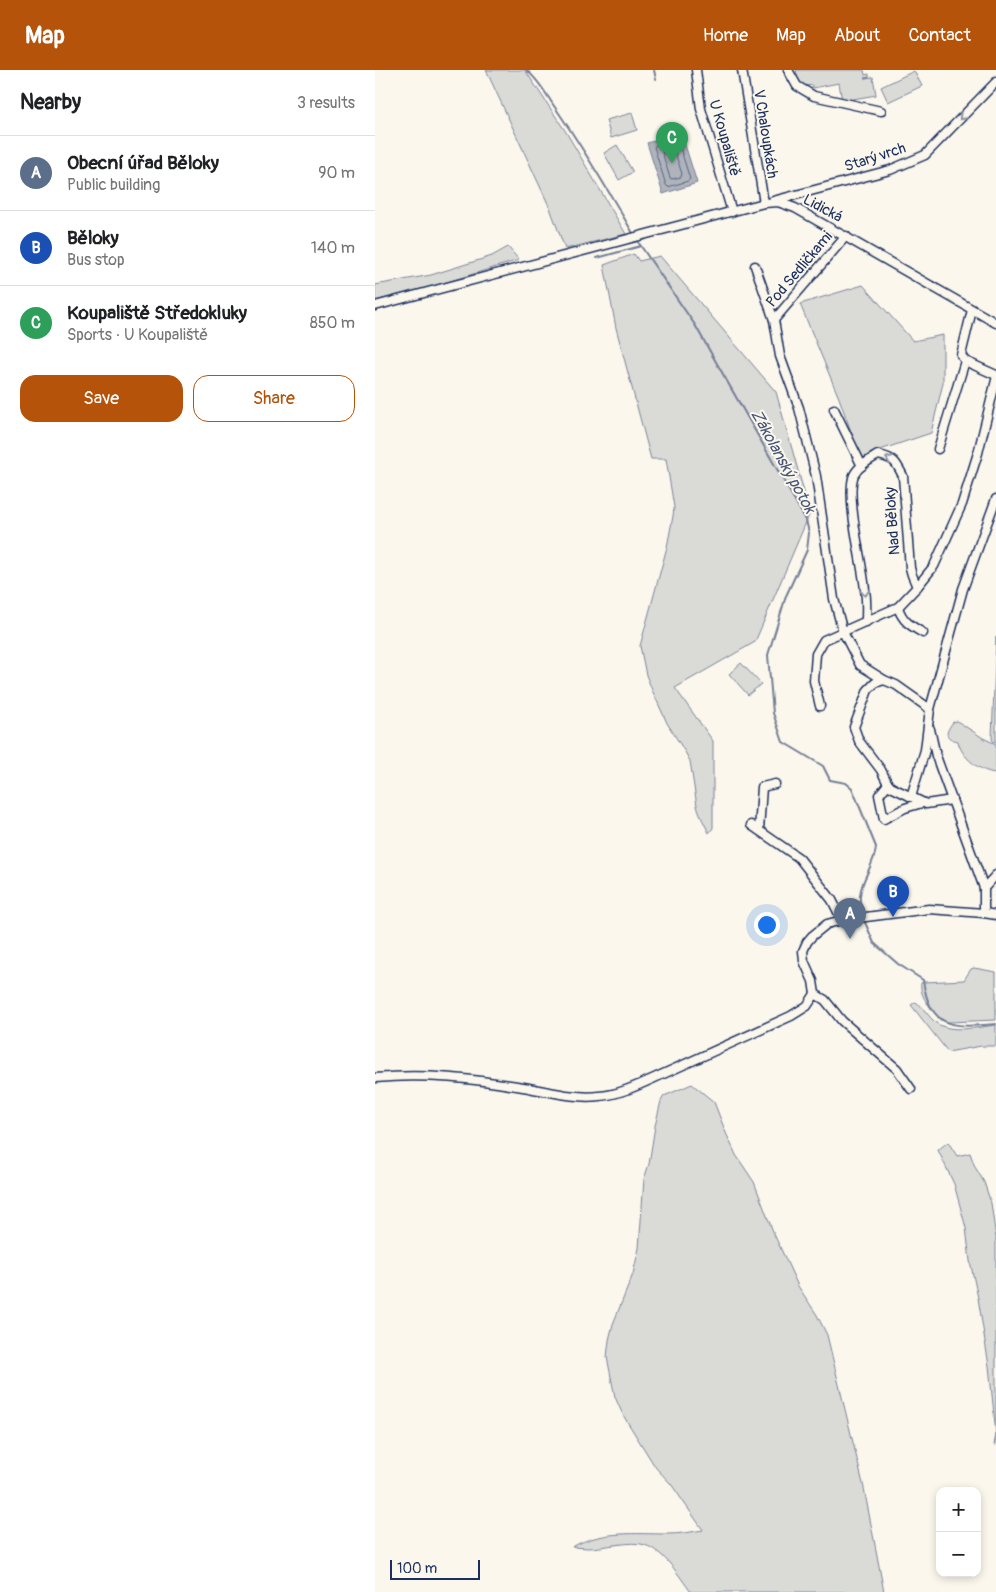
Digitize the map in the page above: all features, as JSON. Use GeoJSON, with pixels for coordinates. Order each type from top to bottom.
{"type":"FeatureCollection","features":[{"type":"Feature","properties":{"kind":"street","name":"U Koupaliště"},"geometry":{"type":"LineString","coordinates":[[696,70],[701,109],[732,212]]}},
{"type":"Feature","properties":{"kind":"street","name":"V Chaloupkách"},"geometry":{"type":"LineString","coordinates":[[742,70],[764,203]]}},
{"type":"Feature","properties":{"kind":"street"},"geometry":{"type":"LineString","coordinates":[[788,70],[797,86],[814,96],[881,111]]}},
{"type":"Feature","properties":{"kind":"street","name":"Starý vrch"},"geometry":{"type":"LineString","coordinates":[[764,203],[890,170],[925,155],[996,82]]}},
{"type":"Feature","properties":{"kind":"street","name":"Lidická"},"geometry":{"type":"LineString","coordinates":[[375,306],[764,203],[779,202],[789,205],[845,236],[996,323]]}},
{"type":"Feature","properties":{"kind":"street","name":"Pod Sedličkami"},"geometry":{"type":"LineString","coordinates":[[774,320],[845,236]]}},
{"type":"Feature","properties":{"kind":"street","name":"Pod Sedličkami"},"geometry":{"type":"LineString","coordinates":[[755,266],[774,320],[780,356],[799,408],[815,476],[834,599],[843,632]]}},
{"type":"Feature","properties":{"kind":"street"},"geometry":{"type":"LineString","coordinates":[[972,310],[961,355],[965,361],[996,375]]}},
{"type":"Feature","properties":{"kind":"street"},"geometry":{"type":"LineString","coordinates":[[938,449],[965,361]]}},
{"type":"Feature","properties":{"kind":"street"},"geometry":{"type":"LineString","coordinates":[[820,706],[814,681],[816,654],[824,640],[898,607],[934,566],[961,506],[978,453],[996,380]]}},
{"type":"Feature","properties":{"kind":"street"},"geometry":{"type":"LineString","coordinates":[[834,409],[861,466],[855,474],[852,486],[854,519],[866,592],[865,622]]}},
{"type":"Feature","properties":{"kind":"street","name":"Nad Běloky"},"geometry":{"type":"LineString","coordinates":[[861,466],[878,455],[889,457],[897,463],[903,476],[910,568],[917,587]]}},
{"type":"Feature","properties":{"kind":"street"},"geometry":{"type":"LineString","coordinates":[[911,797],[925,750],[930,709],[963,589],[996,499]]}},
{"type":"Feature","properties":{"kind":"street"},"geometry":{"type":"LineString","coordinates":[[898,607],[906,623],[923,633]]}},
{"type":"Feature","properties":{"kind":"street"},"geometry":{"type":"LineString","coordinates":[[843,632],[860,665],[896,685],[930,709]]}},
{"type":"Feature","properties":{"kind":"street"},"geometry":{"type":"LineString","coordinates":[[884,680],[875,683],[868,690],[854,727],[859,741],[881,770],[888,784],[922,803],[931,804],[952,800]]}},
{"type":"Feature","properties":{"kind":"street"},"geometry":{"type":"LineString","coordinates":[[929,726],[936,756],[984,888],[984,913]]}},
{"type":"Feature","properties":{"kind":"street"},"geometry":{"type":"LineString","coordinates":[[759,830],[762,787],[775,784]]}},
{"type":"Feature","properties":{"kind":"street"},"geometry":{"type":"LineString","coordinates":[[888,784],[879,795],[884,819],[905,808],[922,803]]}},
{"type":"Feature","properties":{"kind":"street"},"geometry":{"type":"LineString","coordinates":[[751,825],[799,858],[832,900],[842,920]]}},
{"type":"Feature","properties":{"kind":"street"},"geometry":{"type":"LineString","coordinates":[[984,888],[996,875]]}},
{"type":"Feature","properties":{"kind":"street"},"geometry":{"type":"LineString","coordinates":[[375,1078],[435,1076],[466,1078],[578,1096],[599,1097],[628,1090],[791,1016],[807,1006],[815,994],[813,981],[803,956],[804,946],[812,936],[827,924],[842,920],[929,909],[996,915]]}},
{"type":"Feature","properties":{"kind":"street"},"geometry":{"type":"LineString","coordinates":[[815,994],[825,1000],[842,1021],[897,1070],[911,1089]]}},
{"type":"Feature","properties":{"kind":"shaded area"},"geometry":{"type":"Polygon","coordinates":[[[486,70],[525,70],[566,132],[626,234],[565,249],[550,208],[486,70]]]}},
{"type":"Feature","properties":{"kind":"shaded area"},"geometry":{"type":"Polygon","coordinates":[[[796,70],[864,70],[865,75],[869,74],[869,77],[865,78],[873,77],[876,95],[842,101],[839,83],[813,88],[812,85],[802,87],[799,85],[796,70]]]}},
{"type":"Feature","properties":{"kind":"shaded area"},"geometry":{"type":"Polygon","coordinates":[[[914,71],[922,86],[888,102],[881,87],[914,71]]]}},
{"type":"Feature","properties":{"kind":"shaded area"},"geometry":{"type":"Polygon","coordinates":[[[632,113],[637,130],[611,138],[606,120],[632,113]]]}},
{"type":"Feature","properties":{"kind":"shaded area"},"geometry":{"type":"Polygon","coordinates":[[[617,145],[633,172],[619,180],[604,153],[617,145]]]}},
{"type":"Feature","properties":{"kind":"shaded area"},"geometry":{"type":"Polygon","coordinates":[[[508,247],[519,260],[437,285],[375,301],[375,285],[431,275],[492,256],[508,247]]]}},
{"type":"Feature","properties":{"kind":"shaded area"},"geometry":{"type":"Polygon","coordinates":[[[634,254],[639,261],[660,256],[776,392],[810,513],[755,642],[675,688],[713,741],[713,828],[709,833],[697,806],[690,761],[667,723],[652,690],[646,675],[640,646],[667,547],[674,507],[666,459],[651,459],[616,328],[604,265],[634,254]]]}},
{"type":"Feature","properties":{"kind":"shaded area"},"geometry":{"type":"Polygon","coordinates":[[[863,285],[913,341],[943,335],[943,383],[931,433],[877,451],[862,462],[839,398],[800,304],[863,285]]]}},
{"type":"Feature","properties":{"kind":"shaded area"},"geometry":{"type":"Polygon","coordinates":[[[996,637],[996,742],[992,738],[996,637]]]}},
{"type":"Feature","properties":{"kind":"shaded area"},"geometry":{"type":"Polygon","coordinates":[[[741,663],[761,684],[748,695],[729,674],[741,663]]]}},
{"type":"Feature","properties":{"kind":"shaded area"},"geometry":{"type":"Polygon","coordinates":[[[957,721],[996,744],[996,773],[984,770],[972,763],[963,753],[958,741],[948,737],[948,729],[953,722],[957,721]]]}},
{"type":"Feature","properties":{"kind":"shaded area"},"geometry":{"type":"Polygon","coordinates":[[[971,969],[996,972],[996,1020],[949,1022],[940,1020],[924,998],[921,983],[964,980],[971,969]]]}},
{"type":"Feature","properties":{"kind":"shaded area"},"geometry":{"type":"Polygon","coordinates":[[[916,1002],[941,1026],[964,1029],[996,1025],[996,1046],[981,1046],[948,1052],[911,1005],[916,1002]]]}},
{"type":"Feature","properties":{"kind":"shaded area"},"geometry":{"type":"Polygon","coordinates":[[[692,1084],[714,1102],[736,1155],[754,1182],[774,1234],[798,1286],[817,1315],[827,1335],[864,1488],[884,1592],[691,1592],[665,1559],[652,1548],[645,1545],[633,1543],[594,1548],[572,1547],[607,1535],[672,1534],[703,1530],[671,1484],[656,1468],[623,1415],[615,1397],[607,1357],[613,1324],[633,1274],[639,1248],[644,1179],[649,1164],[661,1101],[664,1096],[692,1084]]]}},
{"type":"Feature","properties":{"kind":"shaded area"},"geometry":{"type":"Polygon","coordinates":[[[948,1142],[957,1156],[970,1153],[975,1167],[984,1182],[991,1203],[996,1238],[996,1434],[989,1366],[966,1228],[954,1184],[938,1150],[948,1142]]]}},
{"type":"Feature","properties":{"kind":"water"},"geometry":{"type":"Polygon","coordinates":[[[681,132],[697,183],[663,194],[647,143],[681,132]]]}},
{"type":"Feature","properties":{"kind":"waterway","name":"Zákolanský potok"},"geometry":{"type":"LineString","coordinates":[[526,70],[540,85],[574,135],[634,235]]}},
{"type":"Feature","properties":{"kind":"waterway"},"geometry":{"type":"LineString","coordinates":[[654,70],[656,79]]}},
{"type":"Feature","properties":{"kind":"waterway","name":"Zákolanský potok"},"geometry":{"type":"LineString","coordinates":[[636,239],[695,325],[806,520],[809,533],[807,550],[786,596],[768,655],[773,713],[783,742],[823,766],[830,780],[846,783],[852,788],[876,847],[873,860],[861,889],[860,901],[863,916]]}},
{"type":"Feature","properties":{"kind":"waterway"},"geometry":{"type":"LineString","coordinates":[[597,258],[641,246]]}},
{"type":"Feature","properties":{"kind":"waterway","name":"Zákolanský potok"},"geometry":{"type":"LineString","coordinates":[[864,920],[874,943],[898,964],[923,980],[926,996],[931,1008],[938,1017],[956,1025],[996,1024]]}},
{"type":"Feature","properties":{"kind":"place","name":"Koupaliště Středokluky"},"geometry":{"type":"Point","coordinates":[672,163]}},
{"type":"Feature","properties":{"kind":"place","name":"Běloky"},"geometry":{"type":"Point","coordinates":[893,917]}},
{"type":"Feature","properties":{"kind":"place","name":"Obecní úřad Běloky"},"geometry":{"type":"Point","coordinates":[850,939]}}]}
